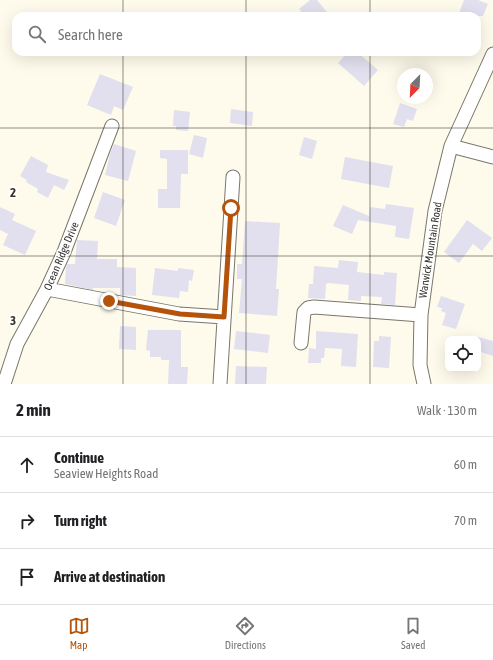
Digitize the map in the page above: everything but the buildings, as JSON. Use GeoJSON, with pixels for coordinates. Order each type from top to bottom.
{"type":"FeatureCollection","features":[{"type":"Feature","properties":{"kind":"street","name":"Warwick Mountain Road"},"geometry":{"type":"LineString","coordinates":[[424,384],[420,365],[421,315],[435,211],[451,146],[493,54]]}},
{"type":"Feature","properties":{"kind":"street","name":"Ocean Ridge Drive"},"geometry":{"type":"LineString","coordinates":[[4,384],[17,344],[47,289],[64,252],[112,126]]}},
{"type":"Feature","properties":{"kind":"street"},"geometry":{"type":"LineString","coordinates":[[451,146],[493,157]]}},
{"type":"Feature","properties":{"kind":"street"},"geometry":{"type":"LineString","coordinates":[[220,384],[233,177]]}},
{"type":"Feature","properties":{"kind":"street"},"geometry":{"type":"LineString","coordinates":[[47,289],[180,314],[224,317]]}},
{"type":"Feature","properties":{"kind":"street"},"geometry":{"type":"LineString","coordinates":[[301,343],[304,312],[308,308],[314,307],[421,315]]}},
{"type":"Feature","properties":{"kind":"route"},"geometry":{"type":"LineString","coordinates":[[109,301],[180,314],[224,317],[231,208]]}}]}
